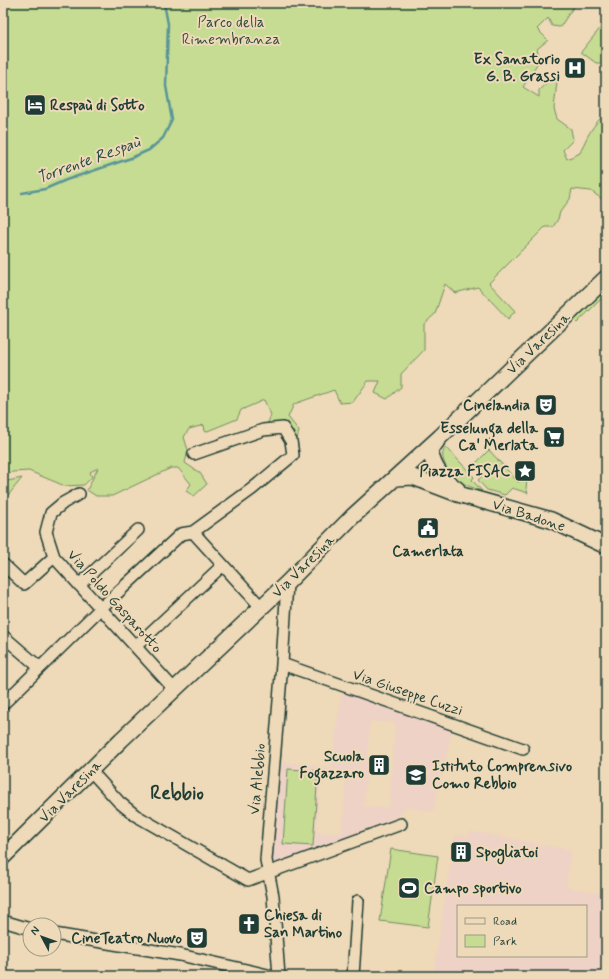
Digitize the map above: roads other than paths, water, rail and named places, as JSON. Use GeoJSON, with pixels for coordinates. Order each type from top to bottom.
{"type":"FeatureCollection","features":[{"type":"Feature","properties":{"kind":"main road","name":"Via Varesina"},"geometry":{"type":"LineString","coordinates":[[3,857],[90,770],[287,583],[352,516],[440,437],[606,278]]}},
{"type":"Feature","properties":{"kind":"main road","name":"Via Badone"},"geometry":{"type":"LineString","coordinates":[[440,437],[430,451],[436,468],[441,477],[448,483],[472,497]]}},
{"type":"Feature","properties":{"kind":"main road","name":"Via Badone"},"geometry":{"type":"LineString","coordinates":[[395,478],[413,477],[458,494],[551,520],[606,546]]}},
{"type":"Feature","properties":{"kind":"street"},"geometry":{"type":"LineString","coordinates":[[3,704],[39,667],[101,608],[182,534],[193,532],[252,489],[293,454],[291,441],[283,428],[263,430],[194,454]]}},
{"type":"Feature","properties":{"kind":"street","name":"Via Poldo Gasparotto"},"geometry":{"type":"LineString","coordinates":[[79,494],[63,503],[51,513],[46,532],[54,557],[174,689]]}},
{"type":"Feature","properties":{"kind":"street"},"geometry":{"type":"LineString","coordinates":[[79,585],[138,530]]}},
{"type":"Feature","properties":{"kind":"street"},"geometry":{"type":"LineString","coordinates":[[193,532],[261,608]]}},
{"type":"Feature","properties":{"kind":"street"},"geometry":{"type":"LineString","coordinates":[[3,564],[24,584],[54,557]]}},
{"type":"Feature","properties":{"kind":"street"},"geometry":{"type":"LineString","coordinates":[[136,646],[223,565]]}},
{"type":"Feature","properties":{"kind":"street","name":"Via Alebbio"},"geometry":{"type":"LineString","coordinates":[[279,976],[273,896],[266,860],[287,583]]}},
{"type":"Feature","properties":{"kind":"street"},"geometry":{"type":"LineString","coordinates":[[3,636],[39,667]]}},
{"type":"Feature","properties":{"kind":"street","name":"Via Giuseppe Cuzzi"},"geometry":{"type":"LineString","coordinates":[[282,664],[523,749]]}},
{"type":"Feature","properties":{"kind":"street"},"geometry":{"type":"LineString","coordinates":[[90,770],[119,802],[135,815],[248,880],[401,824]]}},
{"type":"Feature","properties":{"kind":"street"},"geometry":{"type":"LineString","coordinates":[[353,976],[358,901]]}},
{"type":"Feature","properties":{"kind":"street"},"geometry":{"type":"LineString","coordinates":[[3,921],[22,927]]}},
{"type":"Feature","properties":{"kind":"street"},"geometry":{"type":"LineString","coordinates":[[62,935],[180,955],[272,976]]}},
{"type":"Feature","properties":{"kind":"waterway","name":"Torrente Respaù"},"geometry":{"type":"LineString","coordinates":[[22,193],[45,189],[66,180],[131,158],[149,150],[163,138],[172,120],[166,86],[168,24],[164,3]]}},
{"type":"Feature","properties":{"kind":"place","name":"Ex Sanatorio G. B. Grassi"},"geometry":{"type":"Point","coordinates":[575,68]}},
{"type":"Feature","properties":{"kind":"place","name":"Respaù di Sotto"},"geometry":{"type":"Point","coordinates":[35,105]}},
{"type":"Feature","properties":{"kind":"place","name":"Cinelandia"},"geometry":{"type":"Point","coordinates":[546,405]}},
{"type":"Feature","properties":{"kind":"place","name":"Esselunga della Ca' Merlata"},"geometry":{"type":"Point","coordinates":[554,437]}},
{"type":"Feature","properties":{"kind":"place","name":"Piazza FISAC"},"geometry":{"type":"Point","coordinates":[525,471]}},
{"type":"Feature","properties":{"kind":"place","name":"Camerlata"},"geometry":{"type":"Point","coordinates":[428,528]}},
{"type":"Feature","properties":{"kind":"place","name":"Scuola Fogazzaro"},"geometry":{"type":"Point","coordinates":[379,765]}},
{"type":"Feature","properties":{"kind":"place","name":"Istituto Comprensivo Como Rebbio"},"geometry":{"type":"Point","coordinates":[416,775]}},
{"type":"Feature","properties":{"kind":"place","name":"Spogliatoi"},"geometry":{"type":"Point","coordinates":[461,852]}},
{"type":"Feature","properties":{"kind":"place","name":"Campo sportivo"},"geometry":{"type":"Point","coordinates":[409,888]}},
{"type":"Feature","properties":{"kind":"place","name":"Chiesa di San Martino"},"geometry":{"type":"Point","coordinates":[249,924]}},
{"type":"Feature","properties":{"kind":"place","name":"CineTeatro Nuovo"},"geometry":{"type":"Point","coordinates":[197,938]}},
{"type":"Feature","properties":{"kind":"district","name":"Rebbio"},"geometry":{"type":"Point","coordinates":[177,792]}},
{"type":"Feature","properties":{"kind":"park label","name":"Parco della Rimembranza"},"geometry":{"type":"Point","coordinates":[231,30]}}]}
